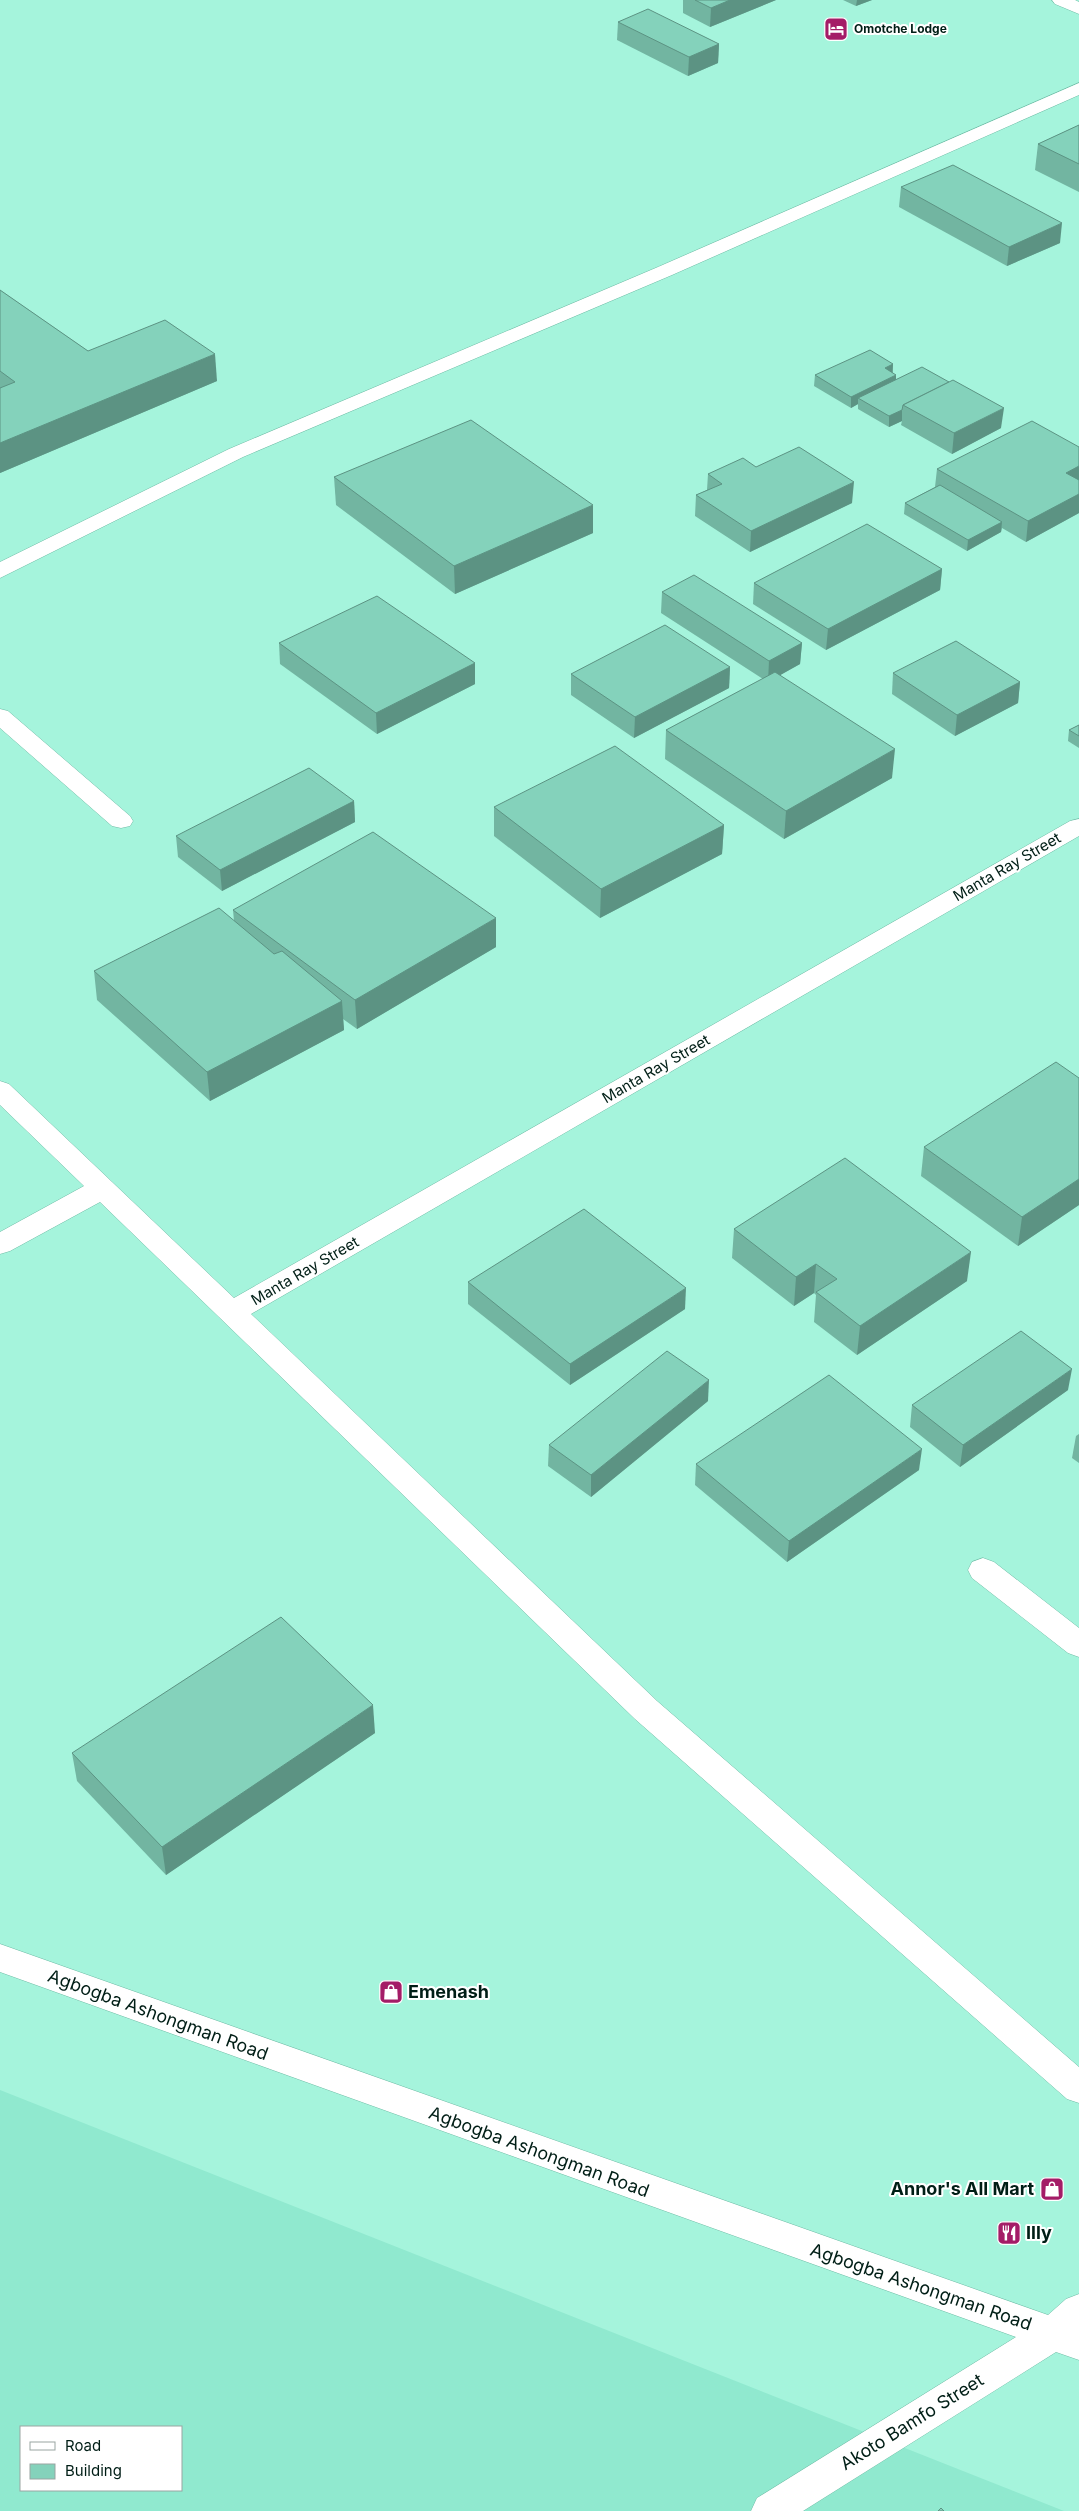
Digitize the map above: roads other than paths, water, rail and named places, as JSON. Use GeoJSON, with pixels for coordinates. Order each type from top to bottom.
{"type":"FeatureCollection","features":[{"type":"Feature","properties":{"kind":"street"},"geometry":{"type":"LineString","coordinates":[[1061,0],[1079,9]]}},
{"type":"Feature","properties":{"kind":"street"},"geometry":{"type":"LineString","coordinates":[[0,571],[236,453],[665,271],[1079,88]]}},
{"type":"Feature","properties":{"kind":"street"},"geometry":{"type":"LineString","coordinates":[[0,716],[121,821]]}},
{"type":"Feature","properties":{"kind":"street","name":"Manta Ray Street"},"geometry":{"type":"LineString","coordinates":[[233,1312],[1079,826]]}},
{"type":"Feature","properties":{"kind":"street"},"geometry":{"type":"LineString","coordinates":[[0,1090],[646,1710],[1079,2088]]}},
{"type":"Feature","properties":{"kind":"street"},"geometry":{"type":"LineString","coordinates":[[0,1244],[103,1188]]}},
{"type":"Feature","properties":{"kind":"street"},"geometry":{"type":"LineString","coordinates":[[983,1570],[1079,1645]]}},
{"type":"Feature","properties":{"kind":"street","name":"Agbogba Ashongman Road"},"geometry":{"type":"LineString","coordinates":[[0,1959],[573,2165],[1071,2329]]}},
{"type":"Feature","properties":{"kind":"street","name":"Akoto Bamfo Street"},"geometry":{"type":"LineString","coordinates":[[770,2511],[1071,2329]]}},
{"type":"Feature","properties":{"kind":"place","name":"Omotche Lodge"},"geometry":{"type":"Point","coordinates":[836,29]}},
{"type":"Feature","properties":{"kind":"place","name":"Emenash"},"geometry":{"type":"Point","coordinates":[391,1992]}},
{"type":"Feature","properties":{"kind":"place","name":"Annor's All Mart"},"geometry":{"type":"Point","coordinates":[1052,2189]}},
{"type":"Feature","properties":{"kind":"place","name":"Illy"},"geometry":{"type":"Point","coordinates":[1009,2233]}}]}
